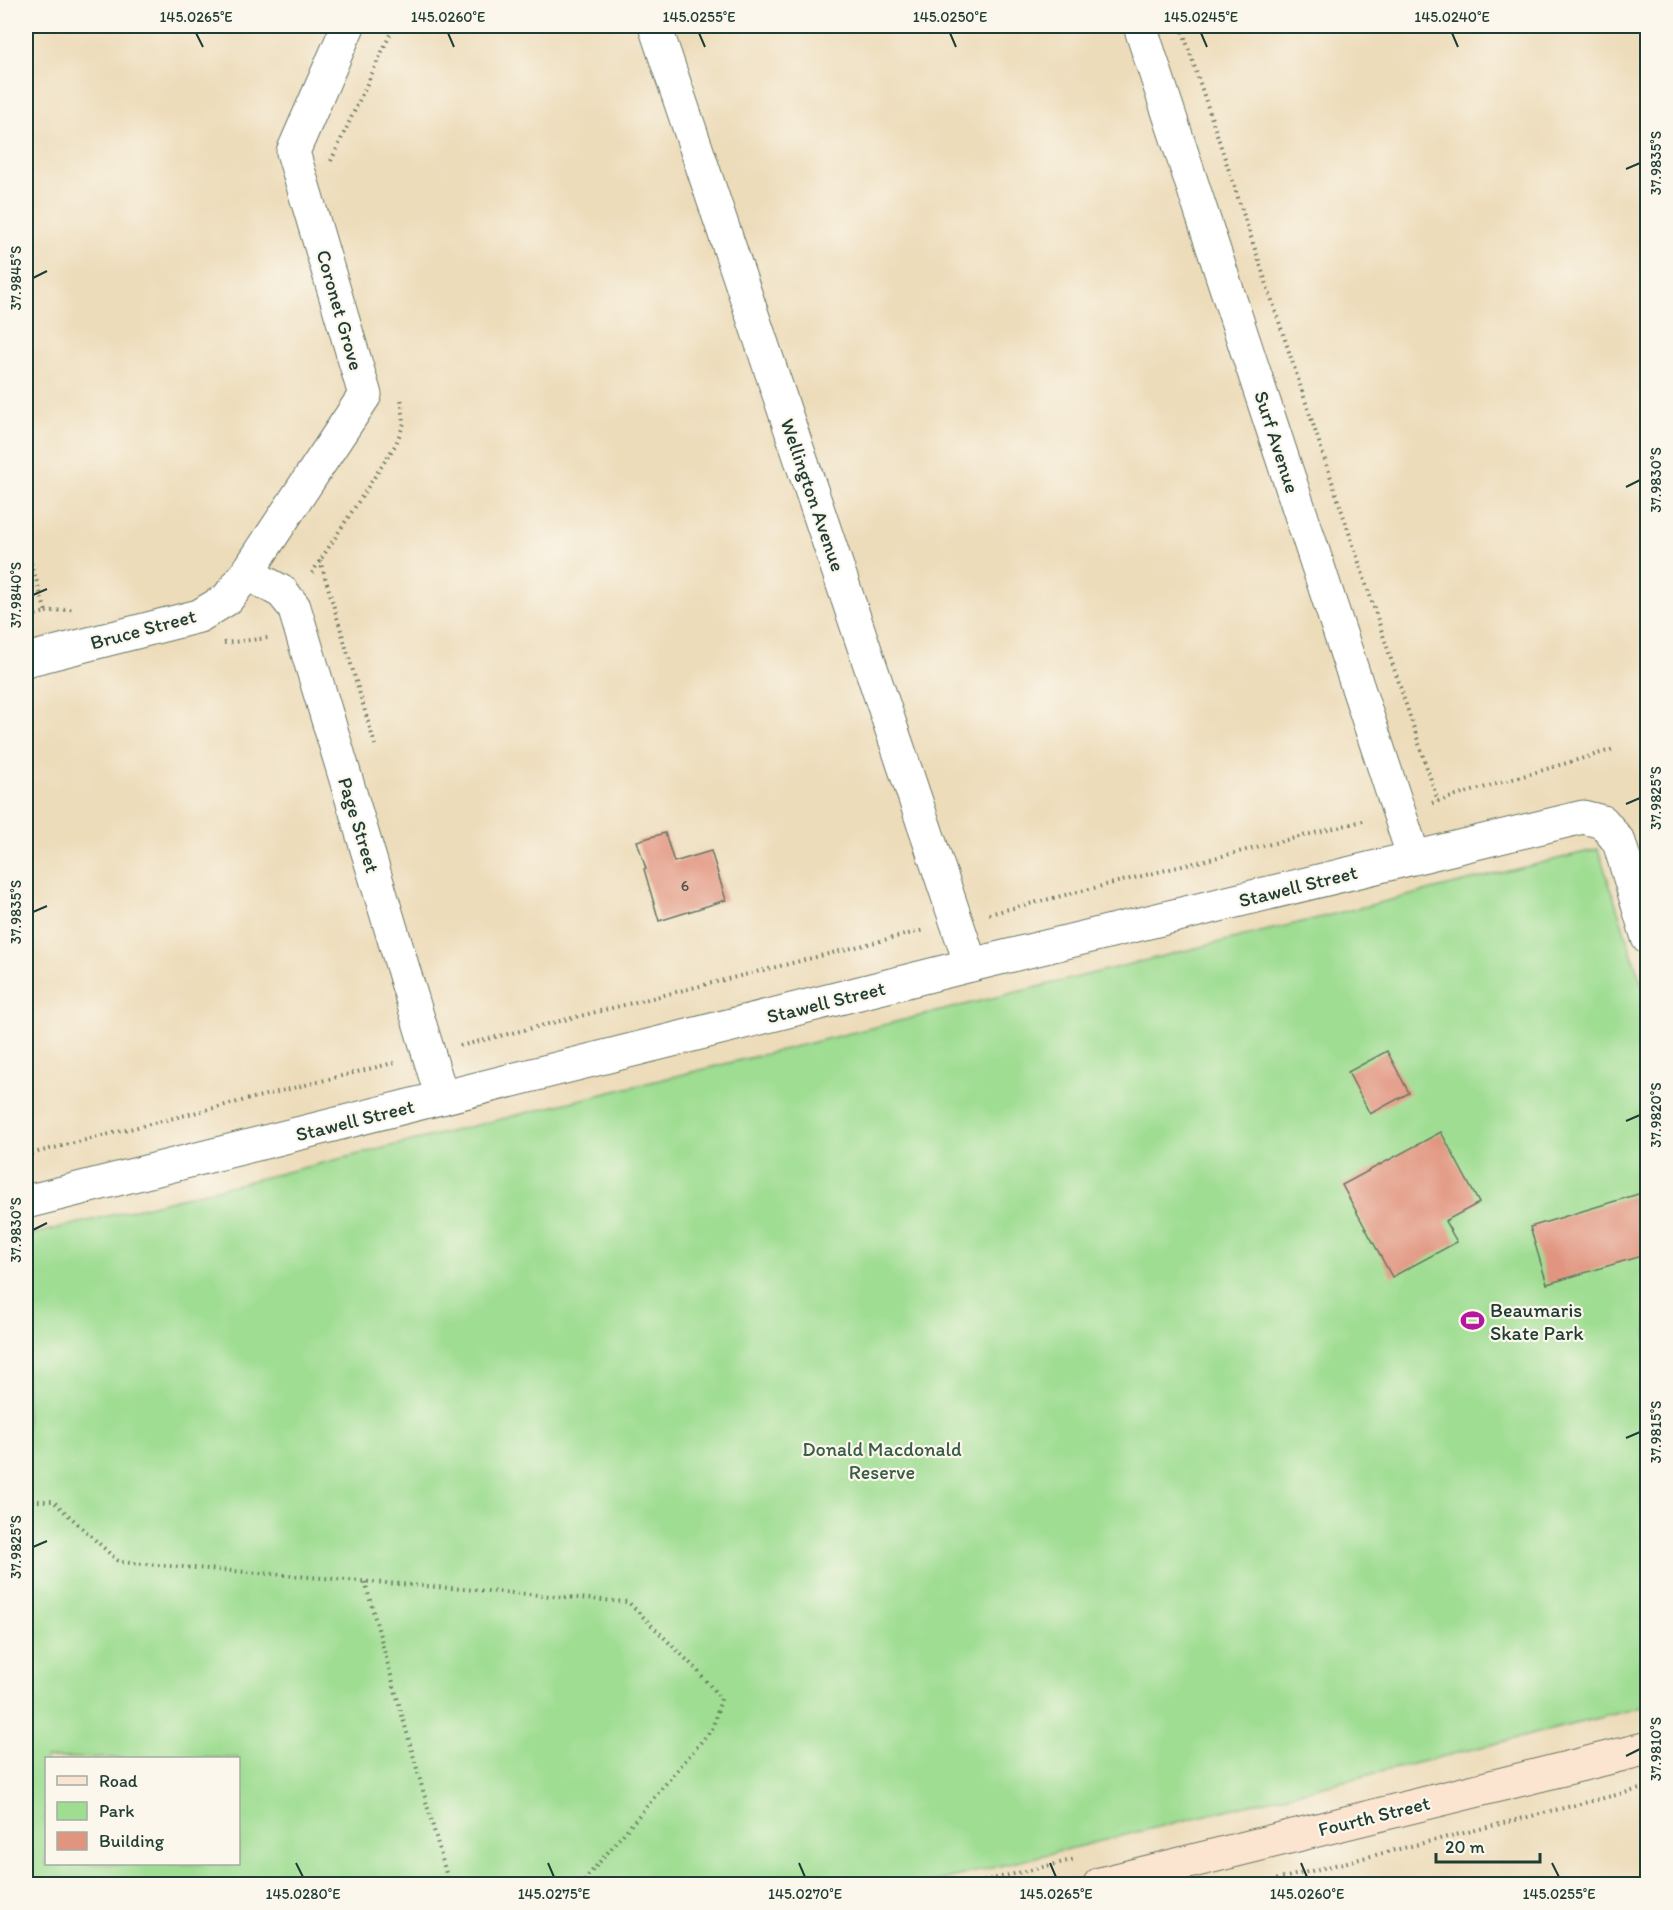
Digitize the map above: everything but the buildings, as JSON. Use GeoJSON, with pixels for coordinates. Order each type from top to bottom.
{"type":"FeatureCollection","features":[{"type":"Feature","properties":{"kind":"street","name":"Coronet Grove"},"geometry":{"type":"LineString","coordinates":[[247,573],[365,395],[293,152],[348,26]]}},
{"type":"Feature","properties":{"kind":"street","name":"Wellington Avenue"},"geometry":{"type":"LineString","coordinates":[[655,26],[971,965]]}},
{"type":"Feature","properties":{"kind":"street","name":"Surf Avenue"},"geometry":{"type":"LineString","coordinates":[[1140,26],[1414,858]]}},
{"type":"Feature","properties":{"kind":"street"},"geometry":{"type":"LineString","coordinates":[[247,573],[282,592],[294,607]]}},
{"type":"Feature","properties":{"kind":"street","name":"Bruce Street"},"geometry":{"type":"LineString","coordinates":[[26,660],[199,616],[226,599],[247,573]]}},
{"type":"Feature","properties":{"kind":"street","name":"Page Street"},"geometry":{"type":"LineString","coordinates":[[294,607],[442,1098]]}},
{"type":"Feature","properties":{"kind":"street","name":"Stawell Street"},"geometry":{"type":"LineString","coordinates":[[26,1203],[971,965],[1582,817],[1603,822],[1619,842],[1647,938]]}},
{"type":"Feature","properties":{"kind":"street","name":"Fourth Street"},"geometry":{"type":"LineString","coordinates":[[1100,1884],[1647,1748]]}},
{"type":"Feature","properties":{"kind":"path"},"geometry":{"type":"LineString","coordinates":[[329,165],[394,26]]}},
{"type":"Feature","properties":{"kind":"path"},"geometry":{"type":"LineString","coordinates":[[1181,26],[1438,801]]}},
{"type":"Feature","properties":{"kind":"path"},"geometry":{"type":"LineString","coordinates":[[217,644],[270,638],[294,607],[318,563],[396,444],[404,423],[401,391]]}},
{"type":"Feature","properties":{"kind":"path"},"geometry":{"type":"LineString","coordinates":[[26,546],[46,612]]}},
{"type":"Feature","properties":{"kind":"path"},"geometry":{"type":"LineString","coordinates":[[26,617],[69,609],[77,611]]}},
{"type":"Feature","properties":{"kind":"path"},"geometry":{"type":"LineString","coordinates":[[26,1155],[956,921],[1399,813],[1614,749]]}},
{"type":"Feature","properties":{"kind":"path"},"geometry":{"type":"LineString","coordinates":[[26,1501],[53,1501],[118,1562],[628,1602],[697,1670],[722,1699],[712,1729],[581,1884]]}},
{"type":"Feature","properties":{"kind":"path"},"geometry":{"type":"LineString","coordinates":[[365,1581],[449,1884]]}},
{"type":"Feature","properties":{"kind":"path"},"geometry":{"type":"LineString","coordinates":[[1258,1884],[1647,1787]]}},
{"type":"Feature","properties":{"kind":"green space","name":"Donald Macdonald Reserve"},"geometry":{"type":"Polygon","coordinates":[[[1598,849],[1647,1001],[1647,1706],[927,1884],[26,1884],[26,1236],[1598,849]]]}},
{"type":"Feature","properties":{"kind":"place","name":"Beaumaris Skate Park"},"geometry":{"type":"Point","coordinates":[1472,1321]}}]}
